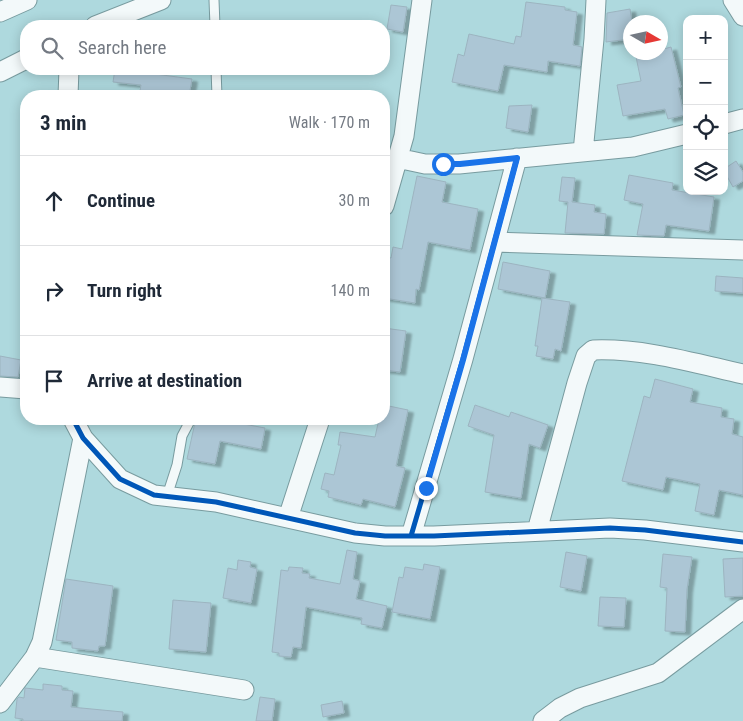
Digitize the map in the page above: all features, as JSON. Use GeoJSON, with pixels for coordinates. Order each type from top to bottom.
{"type":"FeatureCollection","features":[{"type":"Feature","properties":{"kind":"street"},"geometry":{"type":"LineString","coordinates":[[0,12],[27,0]]}},
{"type":"Feature","properties":{"kind":"street"},"geometry":{"type":"LineString","coordinates":[[110,20],[161,0]]}},
{"type":"Feature","properties":{"kind":"street"},"geometry":{"type":"LineString","coordinates":[[390,185],[404,136],[422,0]]}},
{"type":"Feature","properties":{"kind":"street"},"geometry":{"type":"LineString","coordinates":[[583,152],[596,0]]}},
{"type":"Feature","properties":{"kind":"street"},"geometry":{"type":"LineString","coordinates":[[733,0],[743,16]]}},
{"type":"Feature","properties":{"kind":"street"},"geometry":{"type":"LineString","coordinates":[[0,72],[20,63]]}},
{"type":"Feature","properties":{"kind":"street"},"geometry":{"type":"LineString","coordinates":[[68,90],[70,75]]}},
{"type":"Feature","properties":{"kind":"street"},"geometry":{"type":"LineString","coordinates":[[728,123],[743,118]]}},
{"type":"Feature","properties":{"kind":"street"},"geometry":{"type":"LineString","coordinates":[[398,158],[425,164],[460,164],[633,147],[683,135]]}},
{"type":"Feature","properties":{"kind":"street"},"geometry":{"type":"LineString","coordinates":[[411,536],[463,360],[517,158]]}},
{"type":"Feature","properties":{"kind":"street"},"geometry":{"type":"LineString","coordinates":[[494,242],[743,250]]}},
{"type":"Feature","properties":{"kind":"street"},"geometry":{"type":"LineString","coordinates":[[537,532],[577,383],[586,356],[593,350],[621,350],[671,358],[743,374]]}},
{"type":"Feature","properties":{"kind":"street"},"geometry":{"type":"LineString","coordinates":[[0,387],[20,389]]}},
{"type":"Feature","properties":{"kind":"street"},"geometry":{"type":"LineString","coordinates":[[76,425],[83,438],[120,478],[154,495],[216,502],[356,533],[411,536],[627,529],[743,542]]}},
{"type":"Feature","properties":{"kind":"street"},"geometry":{"type":"LineString","coordinates":[[288,518],[318,425]]}},
{"type":"Feature","properties":{"kind":"street"},"geometry":{"type":"LineString","coordinates":[[0,702],[36,657],[42,642],[83,438]]}},
{"type":"Feature","properties":{"kind":"street"},"geometry":{"type":"LineString","coordinates":[[543,721],[560,708],[580,698],[658,673],[743,609]]}},
{"type":"Feature","properties":{"kind":"street"},"geometry":{"type":"LineString","coordinates":[[36,657],[244,690]]}},
{"type":"Feature","properties":{"kind":"lane"},"geometry":{"type":"LineString","coordinates":[[214,0],[215,20]]}},
{"type":"Feature","properties":{"kind":"lane"},"geometry":{"type":"LineString","coordinates":[[216,75],[217,90]]}},
{"type":"Feature","properties":{"kind":"lane"},"geometry":{"type":"LineString","coordinates":[[167,496],[177,465],[182,436],[188,425]]}},
{"type":"Feature","properties":{"kind":"building"},"geometry":{"type":"Polygon","coordinates":[[[526,2],[565,7],[565,10],[577,12],[573,45],[582,47],[580,66],[548,61],[547,72],[504,65],[498,91],[452,82],[458,54],[464,56],[469,34],[514,44],[516,36],[521,37],[526,2]]]}},
{"type":"Feature","properties":{"kind":"building"},"geometry":{"type":"Polygon","coordinates":[[[391,5],[407,7],[403,32],[390,30],[388,20],[391,5]]]}},
{"type":"Feature","properties":{"kind":"building"},"geometry":{"type":"Polygon","coordinates":[[[630,9],[631,15],[623,15],[623,40],[606,42],[607,13],[630,9]]]}},
{"type":"Feature","properties":{"kind":"building"},"geometry":{"type":"Polygon","coordinates":[[[671,47],[681,87],[678,88],[683,115],[668,119],[665,109],[623,116],[617,85],[641,81],[637,60],[668,60],[668,48],[671,47]]]}},
{"type":"Feature","properties":{"kind":"building"},"geometry":{"type":"Polygon","coordinates":[[[114,75],[162,75],[192,79],[190,90],[140,90],[141,85],[113,82],[114,75]]]}},
{"type":"Feature","properties":{"kind":"building"},"geometry":{"type":"Polygon","coordinates":[[[532,105],[528,132],[506,128],[509,106],[532,105]]]}},
{"type":"Feature","properties":{"kind":"building"},"geometry":{"type":"Polygon","coordinates":[[[736,161],[743,172],[743,181],[733,187],[728,178],[728,166],[736,161]]]}},
{"type":"Feature","properties":{"kind":"building"},"geometry":{"type":"Polygon","coordinates":[[[629,175],[673,183],[672,190],[683,192],[683,195],[714,197],[709,231],[666,225],[664,236],[637,235],[643,204],[624,200],[629,175]]]}},
{"type":"Feature","properties":{"kind":"building"},"geometry":{"type":"Polygon","coordinates":[[[417,176],[446,182],[442,202],[478,209],[470,250],[428,242],[419,290],[416,289],[415,303],[390,299],[390,258],[393,247],[402,249],[417,176]]]}},
{"type":"Feature","properties":{"kind":"building"},"geometry":{"type":"Polygon","coordinates":[[[562,177],[575,178],[572,202],[595,205],[594,212],[606,214],[604,234],[565,233],[568,202],[559,201],[562,177]]]}},
{"type":"Feature","properties":{"kind":"building"},"geometry":{"type":"Polygon","coordinates":[[[503,262],[550,271],[545,298],[498,289],[503,262]]]}},
{"type":"Feature","properties":{"kind":"building"},"geometry":{"type":"Polygon","coordinates":[[[716,276],[743,278],[743,293],[715,291],[716,276]]]}},
{"type":"Feature","properties":{"kind":"building"},"geometry":{"type":"Polygon","coordinates":[[[542,298],[570,302],[561,351],[555,349],[553,359],[536,356],[538,346],[535,346],[542,298]]]}},
{"type":"Feature","properties":{"kind":"building"},"geometry":{"type":"Polygon","coordinates":[[[390,329],[406,331],[400,372],[390,371],[390,329]]]}},
{"type":"Feature","properties":{"kind":"building"},"geometry":{"type":"Polygon","coordinates":[[[0,356],[20,360],[18,377],[0,376],[0,356]]]}},
{"type":"Feature","properties":{"kind":"building"},"geometry":{"type":"Polygon","coordinates":[[[655,379],[693,389],[690,402],[722,408],[721,417],[734,419],[732,434],[743,437],[743,495],[719,490],[714,515],[695,511],[700,484],[666,477],[663,490],[622,481],[644,396],[650,398],[655,379]]]}},
{"type":"Feature","properties":{"kind":"building"},"geometry":{"type":"Polygon","coordinates":[[[475,405],[509,417],[511,412],[548,425],[540,448],[529,444],[521,498],[485,492],[494,435],[468,426],[475,405]]]}},
{"type":"Feature","properties":{"kind":"building"},"geometry":{"type":"Polygon","coordinates":[[[390,406],[408,410],[396,466],[405,468],[395,507],[363,499],[361,505],[328,497],[329,491],[321,489],[325,473],[334,475],[341,445],[338,445],[340,432],[375,437],[378,425],[390,425],[390,406]]]}},
{"type":"Feature","properties":{"kind":"building"},"geometry":{"type":"Polygon","coordinates":[[[195,425],[249,425],[265,428],[261,449],[220,441],[215,464],[187,459],[195,425]]]}},
{"type":"Feature","properties":{"kind":"building"},"geometry":{"type":"Polygon","coordinates":[[[347,550],[357,552],[353,579],[360,581],[356,599],[387,606],[382,628],[361,624],[362,618],[306,607],[301,648],[293,647],[291,657],[279,656],[279,653],[272,652],[281,570],[288,571],[289,567],[303,568],[302,573],[310,574],[309,578],[340,584],[347,550]]]}},
{"type":"Feature","properties":{"kind":"building"},"geometry":{"type":"Polygon","coordinates":[[[566,552],[587,556],[581,591],[560,587],[566,552]]]}},
{"type":"Feature","properties":{"kind":"building"},"geometry":{"type":"Polygon","coordinates":[[[663,554],[692,557],[687,589],[685,632],[665,631],[667,588],[660,587],[663,554]]]}},
{"type":"Feature","properties":{"kind":"building"},"geometry":{"type":"Polygon","coordinates":[[[743,558],[743,596],[725,597],[723,559],[743,558]]]}},
{"type":"Feature","properties":{"kind":"building"},"geometry":{"type":"Polygon","coordinates":[[[238,560],[251,562],[250,567],[257,569],[251,603],[223,598],[228,568],[237,570],[238,560]]]}},
{"type":"Feature","properties":{"kind":"building"},"geometry":{"type":"Polygon","coordinates":[[[424,564],[440,567],[430,619],[392,612],[399,577],[403,578],[405,567],[423,570],[424,564]]]}},
{"type":"Feature","properties":{"kind":"building"},"geometry":{"type":"Polygon","coordinates":[[[66,579],[113,586],[105,646],[99,646],[98,651],[72,648],[72,642],[56,640],[66,579]]]}},
{"type":"Feature","properties":{"kind":"building"},"geometry":{"type":"Polygon","coordinates":[[[600,597],[626,598],[624,627],[598,626],[600,597]]]}},
{"type":"Feature","properties":{"kind":"building"},"geometry":{"type":"Polygon","coordinates":[[[173,600],[211,603],[206,652],[169,649],[173,600]]]}},
{"type":"Feature","properties":{"kind":"building"},"geometry":{"type":"Polygon","coordinates":[[[43,684],[62,686],[62,690],[73,691],[71,707],[123,712],[122,721],[23,721],[23,719],[15,718],[17,699],[19,697],[24,698],[25,688],[43,690],[43,684]]]}},
{"type":"Feature","properties":{"kind":"building"},"geometry":{"type":"Polygon","coordinates":[[[260,697],[275,699],[272,721],[256,721],[260,697]]]}},
{"type":"Feature","properties":{"kind":"building"},"geometry":{"type":"Polygon","coordinates":[[[342,701],[344,713],[323,717],[321,705],[342,701]]]}},
{"type":"Feature","properties":{"kind":"cycle path"},"geometry":{"type":"LineString","coordinates":[[411,536],[463,359],[517,158]]}},
{"type":"Feature","properties":{"kind":"cycle path"},"geometry":{"type":"LineString","coordinates":[[76,425],[83,438],[120,479],[154,495],[216,502],[355,533],[385,536],[434,536],[610,528],[645,530],[743,542]]}},
{"type":"Feature","properties":{"kind":"route"},"geometry":{"type":"LineString","coordinates":[[426,488],[463,360],[517,158],[443,164]]}}]}
